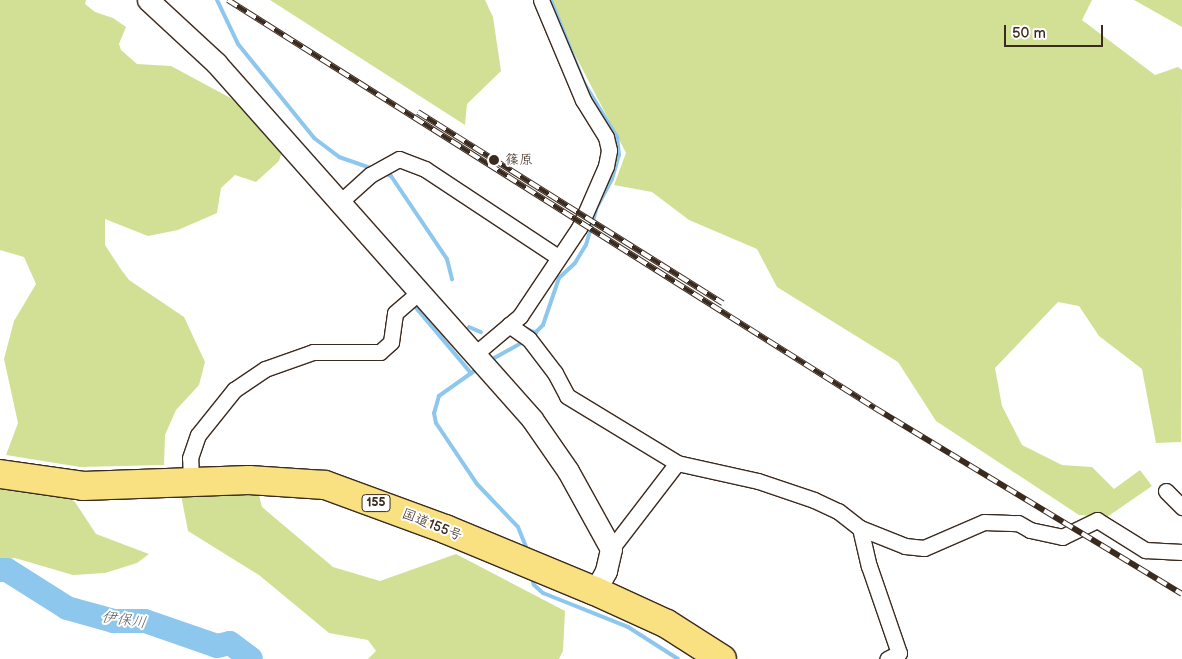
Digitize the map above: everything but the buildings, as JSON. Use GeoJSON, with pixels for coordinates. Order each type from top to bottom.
{"type":"FeatureCollection","features":[{"type":"Feature","properties":{"kind":"highway","name":"国道155号"},"geometry":{"type":"LineString","coordinates":[[0,474],[83,486],[191,481],[282,480],[332,487],[445,529],[595,591],[667,624],[722,659]]}},
{"type":"Feature","properties":{"kind":"street"},"geometry":{"type":"LineString","coordinates":[[148,0],[216,63],[418,293],[475,354],[548,441],[590,506],[610,549]]}},
{"type":"Feature","properties":{"kind":"street"},"geometry":{"type":"LineString","coordinates":[[475,354],[520,316],[588,213],[591,199],[602,180],[609,150],[606,137],[583,100],[540,0]]}},
{"type":"Feature","properties":{"kind":"street"},"geometry":{"type":"LineString","coordinates":[[339,203],[370,175],[399,159],[425,169],[558,257]]}},
{"type":"Feature","properties":{"kind":"street"},"geometry":{"type":"LineString","coordinates":[[191,481],[190,458],[198,435],[234,390],[266,369],[313,352],[380,352],[390,342],[395,313],[418,293]]}},
{"type":"Feature","properties":{"kind":"street"},"geometry":{"type":"LineString","coordinates":[[509,326],[529,339],[555,373],[567,396],[677,463],[758,481],[814,500],[838,511],[860,528],[905,546],[924,548],[984,522],[1018,523],[1030,530],[1062,537],[1097,520],[1145,550],[1182,552]]}},
{"type":"Feature","properties":{"kind":"street"},"geometry":{"type":"LineString","coordinates":[[595,591],[606,571],[610,549],[677,463]]}},
{"type":"Feature","properties":{"kind":"street"},"geometry":{"type":"LineString","coordinates":[[1166,491],[1182,507]]}},
{"type":"Feature","properties":{"kind":"street"},"geometry":{"type":"LineString","coordinates":[[860,528],[869,566],[899,653],[888,659]]}},
{"type":"Feature","properties":{"kind":"green space"},"geometry":{"type":"Polygon","coordinates":[[[0,0],[86,0],[85,4],[95,12],[113,18],[126,27],[119,44],[121,50],[137,64],[171,66],[238,102],[282,151],[279,161],[256,182],[235,175],[221,188],[217,213],[178,230],[148,236],[105,219],[105,245],[120,268],[129,280],[184,317],[205,362],[199,385],[176,410],[165,435],[164,465],[80,467],[6,455],[18,423],[4,359],[14,321],[36,284],[24,257],[0,250],[0,0]]]}},
{"type":"Feature","properties":{"kind":"green space"},"geometry":{"type":"Polygon","coordinates":[[[270,0],[485,0],[493,17],[501,71],[467,104],[465,125],[270,0]]]}},
{"type":"Feature","properties":{"kind":"green space"},"geometry":{"type":"Polygon","coordinates":[[[553,0],[1092,0],[1082,20],[1155,75],[1178,67],[1182,70],[1181,442],[1156,443],[1142,369],[1099,336],[1079,306],[1058,302],[995,368],[1002,406],[1022,445],[1062,465],[1092,467],[1114,489],[1140,470],[1152,486],[1107,517],[1079,515],[936,421],[898,362],[777,287],[757,249],[689,220],[652,192],[614,185],[626,153],[573,51],[553,0]]]}},
{"type":"Feature","properties":{"kind":"green space"},"geometry":{"type":"Polygon","coordinates":[[[1134,0],[1182,0],[1182,27],[1134,0]]]}},
{"type":"Feature","properties":{"kind":"green space"},"geometry":{"type":"Polygon","coordinates":[[[0,484],[58,491],[75,502],[96,534],[149,554],[137,563],[105,573],[73,575],[15,558],[0,561],[0,484]]]}},
{"type":"Feature","properties":{"kind":"green space"},"geometry":{"type":"Polygon","coordinates":[[[258,491],[262,507],[333,567],[380,581],[456,554],[565,611],[563,651],[559,659],[368,659],[376,651],[368,640],[329,633],[259,575],[188,531],[181,495],[258,491]]]}},
{"type":"Feature","properties":{"kind":"waterway"},"geometry":{"type":"LineString","coordinates":[[217,0],[238,44],[314,138],[339,157],[374,169]]}},
{"type":"Feature","properties":{"kind":"waterway"},"geometry":{"type":"LineString","coordinates":[[531,337],[543,325],[559,278],[575,263],[586,245],[596,209],[612,179],[619,155],[617,137],[584,83],[551,0]]}},
{"type":"Feature","properties":{"kind":"waterway"},"geometry":{"type":"LineString","coordinates":[[382,172],[391,176],[447,259],[452,279]]}},
{"type":"Feature","properties":{"kind":"waterway"},"geometry":{"type":"LineString","coordinates":[[412,303],[471,373]]}},
{"type":"Feature","properties":{"kind":"waterway"},"geometry":{"type":"LineString","coordinates":[[469,327],[481,332]]}},
{"type":"Feature","properties":{"kind":"waterway"},"geometry":{"type":"LineString","coordinates":[[527,329],[536,333]]}},
{"type":"Feature","properties":{"kind":"waterway"},"geometry":{"type":"LineString","coordinates":[[489,361],[525,341]]}},
{"type":"Feature","properties":{"kind":"waterway"},"geometry":{"type":"LineString","coordinates":[[477,369],[439,396],[434,413],[436,423],[477,484],[518,527],[528,552]]}},
{"type":"Feature","properties":{"kind":"waterway","name":"伊保川"},"geometry":{"type":"LineString","coordinates":[[0,570],[7,570],[67,608],[114,621],[145,621],[217,646],[230,643],[251,659]]}},
{"type":"Feature","properties":{"kind":"waterway"},"geometry":{"type":"LineString","coordinates":[[531,576],[534,585],[543,593],[628,627],[678,659]]}},
{"type":"Feature","properties":{"kind":"railway"},"geometry":{"type":"LineString","coordinates":[[228,0],[875,408],[1182,594]]}},
{"type":"Feature","properties":{"kind":"railway"},"geometry":{"type":"LineString","coordinates":[[418,112],[723,303]]}},
{"type":"Feature","properties":{"kind":"place","name":"篠原"},"geometry":{"type":"Point","coordinates":[494,160]}}]}
